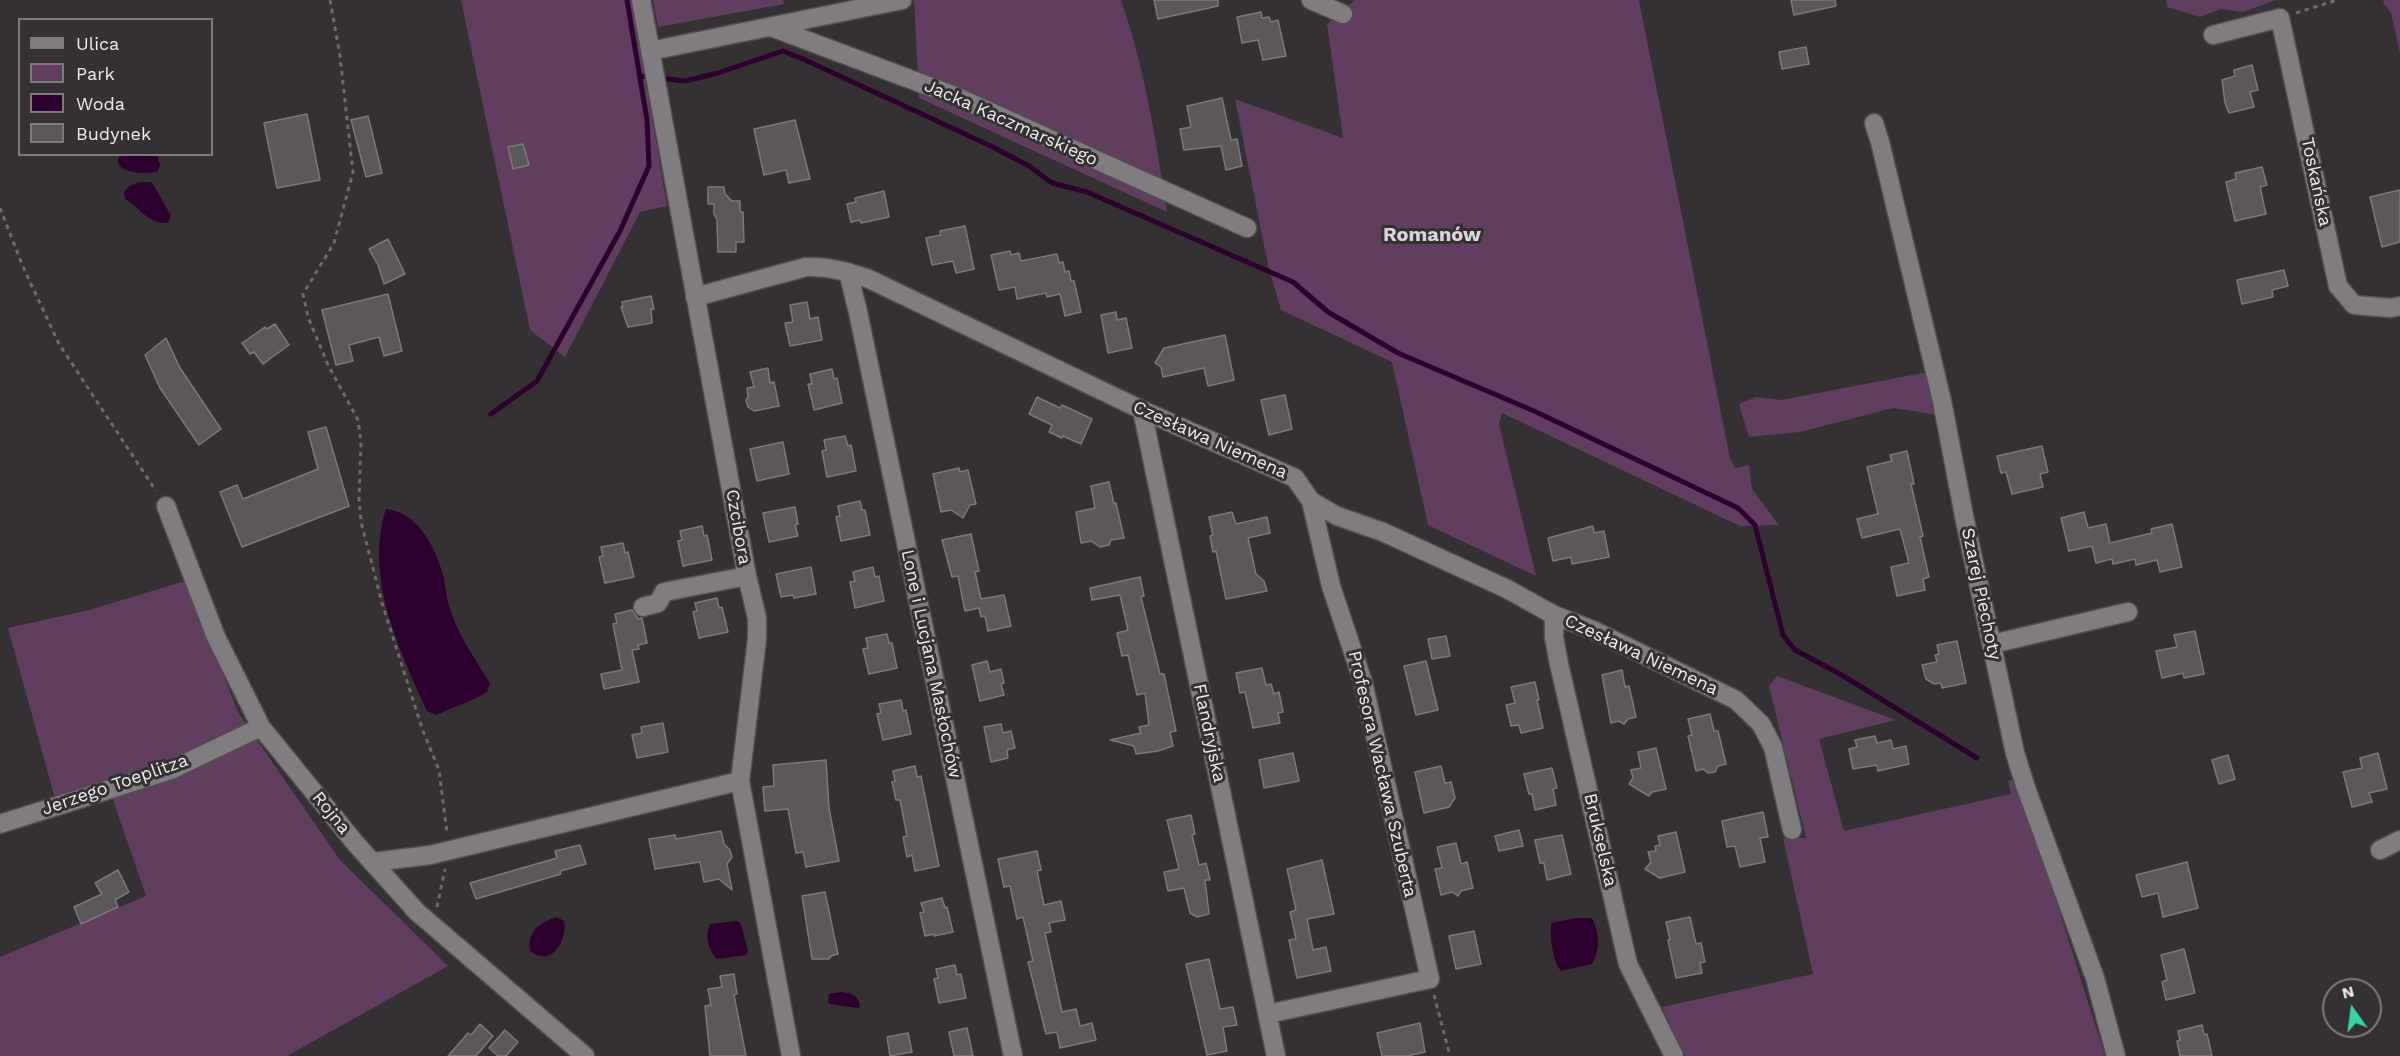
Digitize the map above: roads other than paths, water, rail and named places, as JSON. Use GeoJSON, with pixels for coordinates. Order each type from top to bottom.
{"type":"FeatureCollection","features":[{"type":"Feature","properties":{"kind":"street","name":"Czcibora"},"geometry":{"type":"LineString","coordinates":[[641,0],[756,618],[757,639],[740,781],[791,1056]]}},
{"type":"Feature","properties":{"kind":"street"},"geometry":{"type":"LineString","coordinates":[[650,51],[902,0]]}},
{"type":"Feature","properties":{"kind":"street"},"geometry":{"type":"LineString","coordinates":[[1311,0],[1343,14]]}},
{"type":"Feature","properties":{"kind":"street","name":"Toskańska"},"geometry":{"type":"LineString","coordinates":[[2213,35],[2280,18],[2338,286],[2354,305],[2395,307]]}},
{"type":"Feature","properties":{"kind":"street","name":"Jacka Kaczmarskiego"},"geometry":{"type":"LineString","coordinates":[[771,27],[955,96],[1247,228]]}},
{"type":"Feature","properties":{"kind":"street","name":"Szarej Piechoty"},"geometry":{"type":"LineString","coordinates":[[1874,123],[1942,401],[1992,644],[2025,785],[2095,978],[2116,1056]]}},
{"type":"Feature","properties":{"kind":"street","name":"Czesława Niemena"},"geometry":{"type":"LineString","coordinates":[[695,297],[806,267],[825,266],[848,272],[869,279],[1142,410],[1295,478],[1311,501],[1337,516],[1383,532],[1507,589],[1554,615],[1595,631],[1736,700],[1761,724],[1773,747],[1792,830]]}},
{"type":"Feature","properties":{"kind":"street","name":"Lone i Lucjana Masłochów"},"geometry":{"type":"LineString","coordinates":[[848,272],[1013,1056]]}},
{"type":"Feature","properties":{"kind":"street","name":"Flandryjska"},"geometry":{"type":"LineString","coordinates":[[1142,410],[1276,1056]]}},
{"type":"Feature","properties":{"kind":"street","name":"Profesora Wacława Szuberta"},"geometry":{"type":"LineString","coordinates":[[1268,1014],[1430,979],[1364,682],[1331,585],[1311,501]]}},
{"type":"Feature","properties":{"kind":"street","name":"Rojna"},"geometry":{"type":"LineString","coordinates":[[166,506],[216,637],[261,727],[402,896],[433,926],[585,1056]]}},
{"type":"Feature","properties":{"kind":"street"},"geometry":{"type":"LineString","coordinates":[[643,607],[658,603],[664,592],[747,576]]}},
{"type":"Feature","properties":{"kind":"street"},"geometry":{"type":"LineString","coordinates":[[1992,644],[2128,612]]}},
{"type":"Feature","properties":{"kind":"street","name":"Brukselska"},"geometry":{"type":"LineString","coordinates":[[1554,615],[1554,637],[1559,664],[1628,964],[1674,1056]]}},
{"type":"Feature","properties":{"kind":"street","name":"Jerzego Toeplitza"},"geometry":{"type":"LineString","coordinates":[[0,824],[171,770],[261,727]]}},
{"type":"Feature","properties":{"kind":"street"},"geometry":{"type":"LineString","coordinates":[[373,862],[449,851],[740,781]]}},
{"type":"Feature","properties":{"kind":"street"},"geometry":{"type":"LineString","coordinates":[[2380,850],[2400,840]]}},
{"type":"Feature","properties":{"kind":"water"},"geometry":{"type":"Polygon","coordinates":[[[121,156],[157,156],[160,165],[158,171],[139,173],[124,169],[120,166],[118,158],[121,156]]]}},
{"type":"Feature","properties":{"kind":"water"},"geometry":{"type":"Polygon","coordinates":[[[139,182],[151,182],[154,186],[171,215],[168,223],[151,219],[125,199],[124,192],[129,186],[139,182]]]}},
{"type":"Feature","properties":{"kind":"water"},"geometry":{"type":"Polygon","coordinates":[[[386,509],[408,517],[425,534],[441,568],[452,616],[490,683],[487,692],[436,715],[427,711],[396,638],[388,612],[379,561],[380,535],[386,509]]]}},
{"type":"Feature","properties":{"kind":"water"},"geometry":{"type":"Polygon","coordinates":[[[557,917],[564,921],[565,929],[561,944],[551,954],[545,956],[530,951],[532,933],[540,925],[557,917]]]}},
{"type":"Feature","properties":{"kind":"water"},"geometry":{"type":"Polygon","coordinates":[[[1576,918],[1592,918],[1598,936],[1596,953],[1592,964],[1561,971],[1552,948],[1551,923],[1576,918]]]}},
{"type":"Feature","properties":{"kind":"water"},"geometry":{"type":"Polygon","coordinates":[[[737,921],[741,924],[748,951],[746,955],[717,959],[708,942],[710,924],[737,921]]]}},
{"type":"Feature","properties":{"kind":"water"},"geometry":{"type":"Polygon","coordinates":[[[841,992],[854,995],[860,1007],[830,1004],[829,994],[841,992]]]}},
{"type":"Feature","properties":{"kind":"waterway"},"geometry":{"type":"LineString","coordinates":[[491,414],[537,381],[620,231],[649,166],[647,120],[627,0]]}},
{"type":"Feature","properties":{"kind":"waterway"},"geometry":{"type":"LineString","coordinates":[[660,78],[685,81],[718,73],[783,51],[993,147],[1029,166],[1052,183],[1087,192],[1293,282],[1328,312],[1398,353],[1534,411],[1738,508],[1755,525],[1783,635],[1795,650],[1840,674],[1977,758]]}},
{"type":"Feature","properties":{"kind":"waterway"},"geometry":{"type":"LineString","coordinates":[[640,76],[651,77]]}},
{"type":"Feature","properties":{"kind":"district","name":"Romanów"},"geometry":{"type":"Point","coordinates":[1432,235]}}]}
